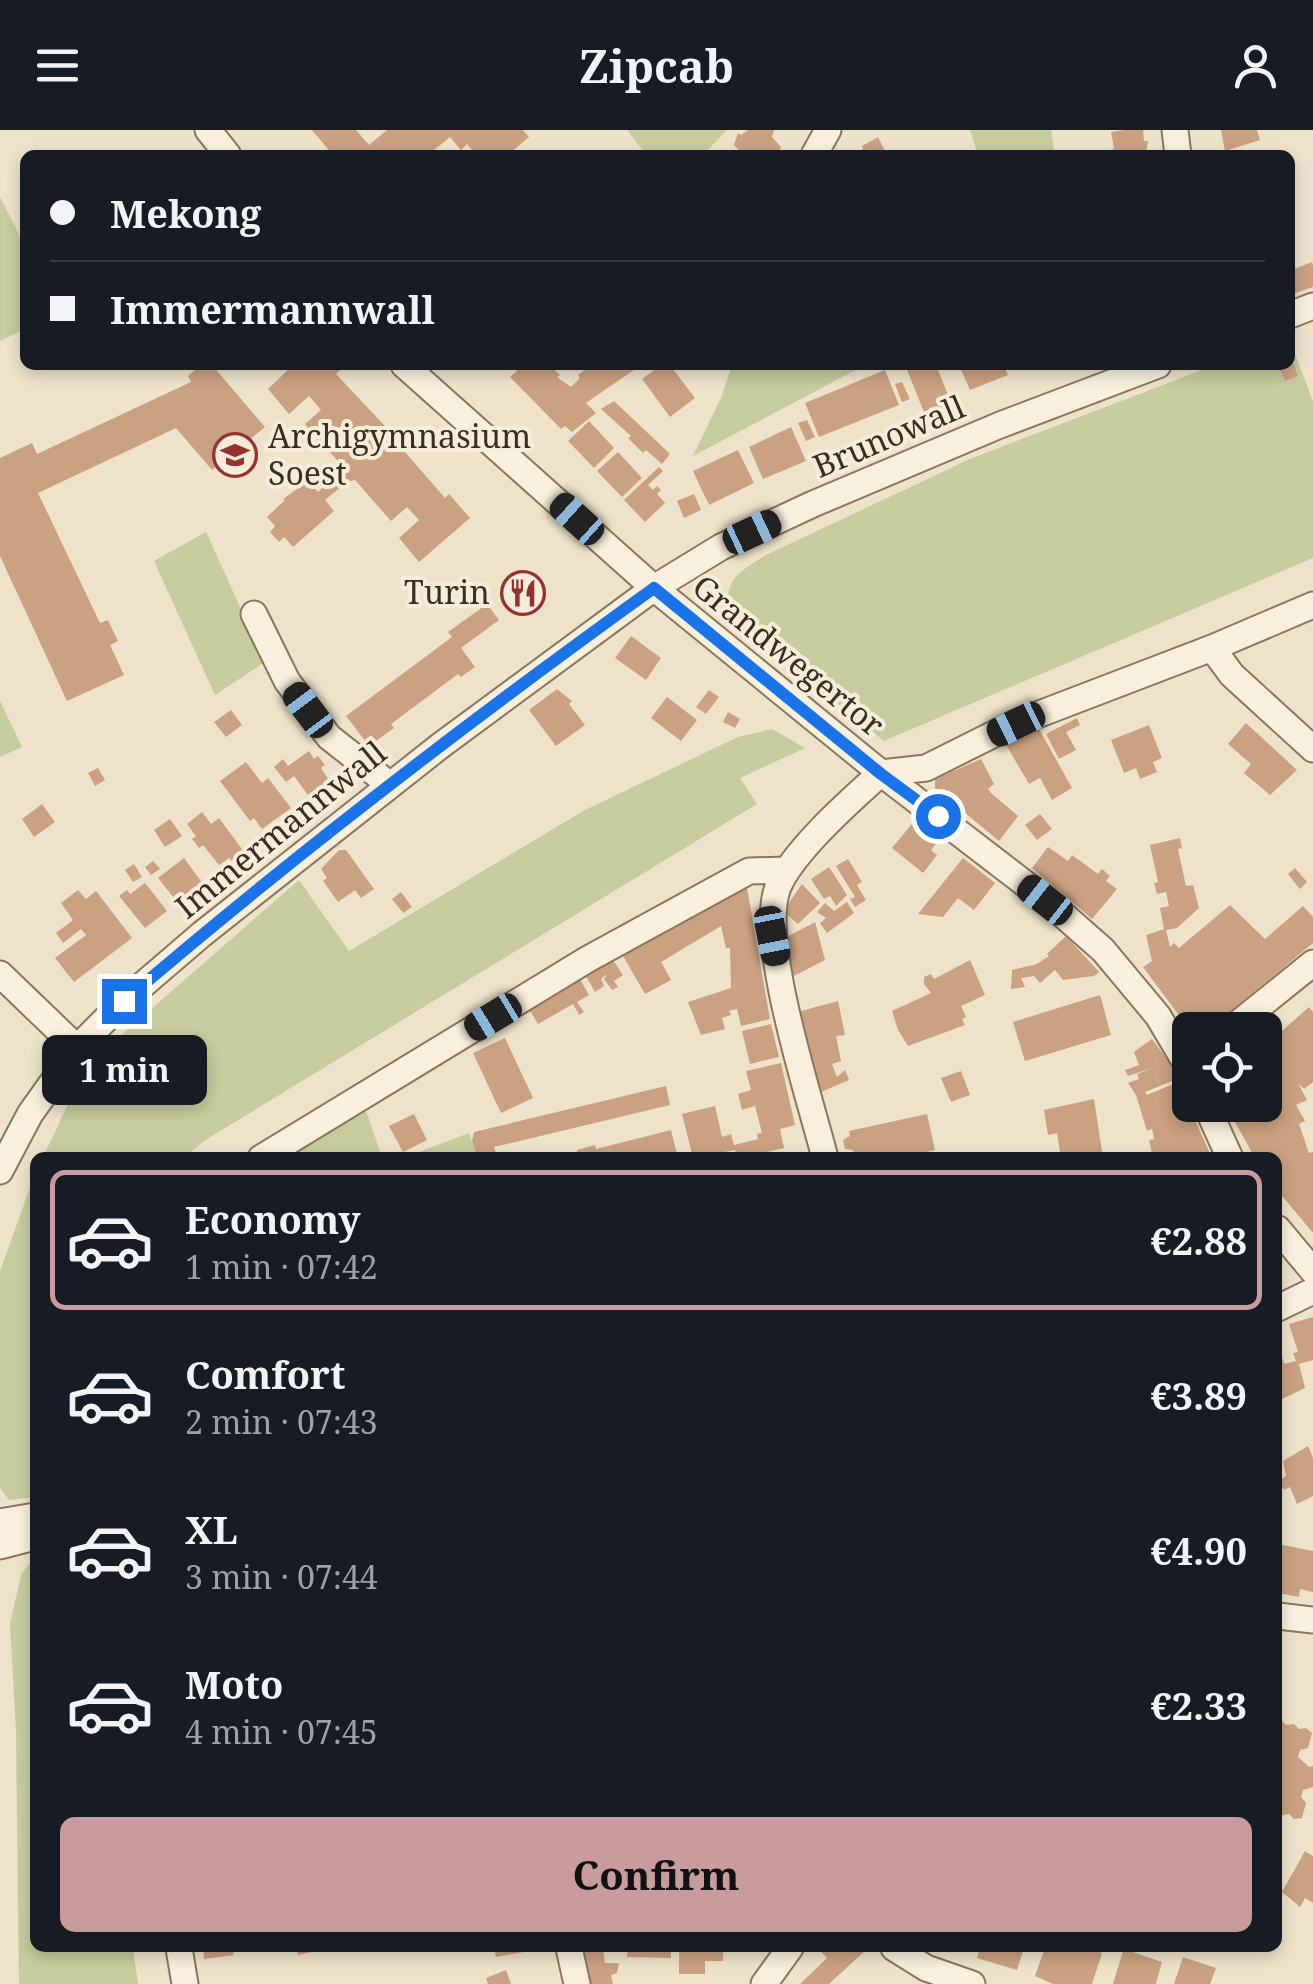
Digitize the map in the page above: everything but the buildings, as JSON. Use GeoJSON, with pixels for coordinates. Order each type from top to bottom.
{"type":"FeatureCollection","features":[{"type":"Feature","properties":{"kind":"street"},"geometry":{"type":"LineString","coordinates":[[208,130],[224,150]]}},
{"type":"Feature","properties":{"kind":"street","name":"Grandwegertor"},"geometry":{"type":"LineString","coordinates":[[410,370],[654,588],[881,774],[1045,900],[1102,950],[1172,1038]]}},
{"type":"Feature","properties":{"kind":"street","name":"Brunowall"},"geometry":{"type":"LineString","coordinates":[[654,588],[721,547],[813,504],[1000,425],[1145,370]]}},
{"type":"Feature","properties":{"kind":"street","name":"Immermannwall"},"geometry":{"type":"LineString","coordinates":[[0,1171],[30,1114],[77,1048],[124,1001],[390,784],[654,588]]}},
{"type":"Feature","properties":{"kind":"street"},"geometry":{"type":"LineString","coordinates":[[824,1152],[782,991],[772,936],[772,904],[786,870],[881,774],[926,768],[1016,724],[1313,605]]}},
{"type":"Feature","properties":{"kind":"street"},"geometry":{"type":"LineString","coordinates":[[254,614],[288,682],[329,738],[390,784]]}},
{"type":"Feature","properties":{"kind":"street"},"geometry":{"type":"LineString","coordinates":[[1212,648],[1232,676],[1313,750]]}},
{"type":"Feature","properties":{"kind":"street"},"geometry":{"type":"LineString","coordinates":[[271,1152],[588,960],[749,871],[786,870]]}},
{"type":"Feature","properties":{"kind":"street"},"geometry":{"type":"LineString","coordinates":[[1255,1012],[1310,972]]}},
{"type":"Feature","properties":{"kind":"street"},"geometry":{"type":"LineString","coordinates":[[0,974],[77,1048]]}},
{"type":"Feature","properties":{"kind":"street"},"geometry":{"type":"LineString","coordinates":[[1214,1122],[1227,1152]]}},
{"type":"Feature","properties":{"kind":"street"},"geometry":{"type":"LineString","coordinates":[[1282,1233],[1313,1270]]}},
{"type":"Feature","properties":{"kind":"street"},"geometry":{"type":"LineString","coordinates":[[1282,1306],[1313,1291]]}},
{"type":"Feature","properties":{"kind":"street"},"geometry":{"type":"LineString","coordinates":[[0,1522],[30,1517]]}},
{"type":"Feature","properties":{"kind":"street"},"geometry":{"type":"LineString","coordinates":[[0,1546],[30,1538]]}},
{"type":"Feature","properties":{"kind":"street"},"geometry":{"type":"LineString","coordinates":[[1282,1616],[1313,1620]]}},
{"type":"Feature","properties":{"kind":"street"},"geometry":{"type":"LineString","coordinates":[[180,1952],[185,1984]]}},
{"type":"Feature","properties":{"kind":"street"},"geometry":{"type":"LineString","coordinates":[[570,1952],[577,1984]]}},
{"type":"Feature","properties":{"kind":"street"},"geometry":{"type":"LineString","coordinates":[[764,1984],[787,1952]]}},
{"type":"Feature","properties":{"kind":"street"},"geometry":{"type":"LineString","coordinates":[[900,1952],[926,1968],[972,1984]]}},
{"type":"Feature","properties":{"kind":"green space"},"geometry":{"type":"Polygon","coordinates":[[[627,130],[727,130],[708,150],[643,150],[627,130]]]}},
{"type":"Feature","properties":{"kind":"green space"},"geometry":{"type":"Polygon","coordinates":[[[970,130],[1051,130],[1054,150],[976,150],[970,130]]]}},
{"type":"Feature","properties":{"kind":"green space"},"geometry":{"type":"Polygon","coordinates":[[[0,197],[20,236],[20,331],[0,341],[0,197]]]}},
{"type":"Feature","properties":{"kind":"green space"},"geometry":{"type":"Polygon","coordinates":[[[1295,354],[1313,401],[1313,558],[884,741],[734,621],[729,589],[738,574],[766,555],[970,459],[1202,370],[1295,370],[1295,354]]]}},
{"type":"Feature","properties":{"kind":"green space"},"geometry":{"type":"Polygon","coordinates":[[[730,370],[856,370],[693,456],[730,370]]]}},
{"type":"Feature","properties":{"kind":"green space"},"geometry":{"type":"Polygon","coordinates":[[[206,532],[265,662],[215,695],[154,561],[206,532]]]}},
{"type":"Feature","properties":{"kind":"green space"},"geometry":{"type":"Polygon","coordinates":[[[0,701],[22,747],[0,757],[0,701]]]}},
{"type":"Feature","properties":{"kind":"green space"},"geometry":{"type":"Polygon","coordinates":[[[772,729],[805,748],[740,778],[757,804],[190,1152],[45,1152],[86,1066],[299,880],[349,951],[585,810],[738,737],[772,729]]]}},
{"type":"Feature","properties":{"kind":"green space"},"geometry":{"type":"Polygon","coordinates":[[[363,1102],[380,1152],[284,1152],[363,1102]]]}},
{"type":"Feature","properties":{"kind":"green space"},"geometry":{"type":"Polygon","coordinates":[[[469,1133],[475,1152],[419,1152],[469,1133]]]}},
{"type":"Feature","properties":{"kind":"green space"},"geometry":{"type":"Polygon","coordinates":[[[30,1188],[30,1498],[9,1500],[0,1488],[0,1271],[30,1188]]]}},
{"type":"Feature","properties":{"kind":"green space"},"geometry":{"type":"Polygon","coordinates":[[[30,1563],[30,1952],[134,1952],[138,1984],[19,1984],[16,1731],[10,1624],[21,1575],[30,1563]]]}},
{"type":"Feature","properties":{"kind":"place","name":"Archigymnasium Soest"},"geometry":{"type":"Point","coordinates":[235,455]}},
{"type":"Feature","properties":{"kind":"place","name":"Turin"},"geometry":{"type":"Point","coordinates":[523,593]}},
{"type":"Feature","properties":{"kind":"route"},"geometry":{"type":"LineString","coordinates":[[124,1001],[202,934],[440,746],[654,588],[938,816]]}}]}
